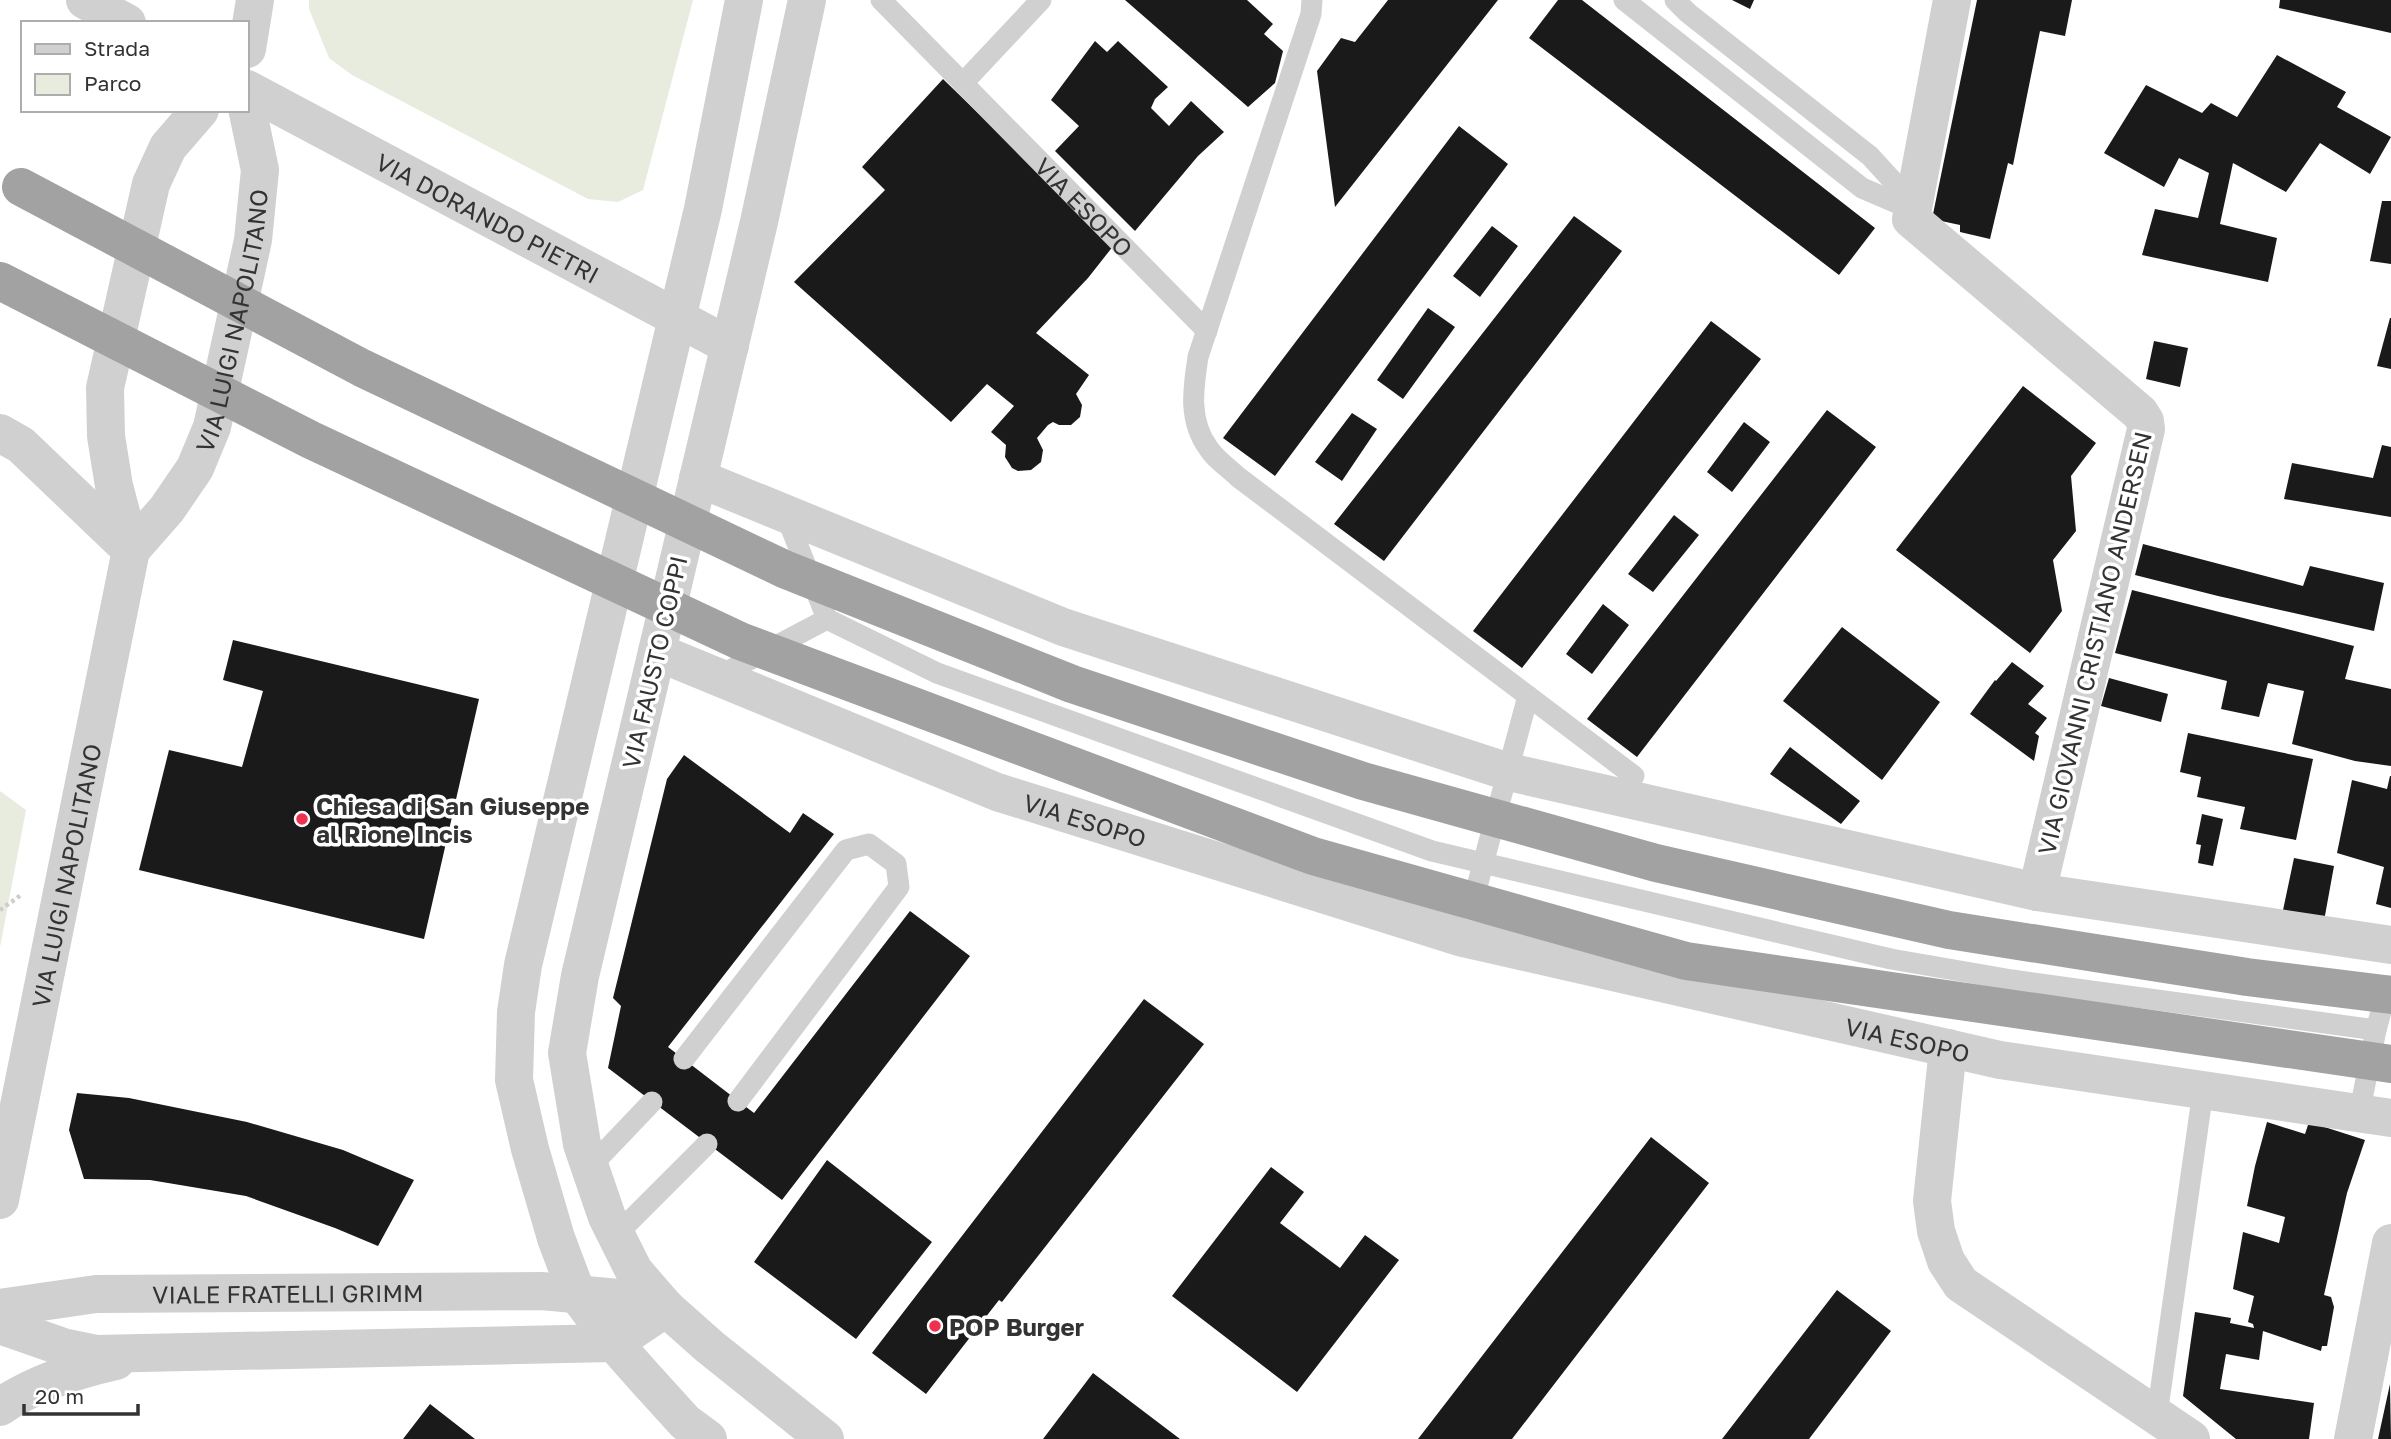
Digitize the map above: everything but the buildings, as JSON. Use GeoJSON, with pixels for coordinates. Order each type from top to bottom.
{"type":"FeatureCollection","features":[{"type":"Feature","properties":{"kind":"highway"},"geometry":{"type":"LineString","coordinates":[[21,187],[362,368],[784,569],[1072,684],[1363,780],[1669,866],[1949,930],[2246,977],[2391,995]]}},
{"type":"Feature","properties":{"kind":"highway"},"geometry":{"type":"LineString","coordinates":[[0,281],[311,440],[740,641],[1313,856],[1686,961],[2384,1047]]}},
{"type":"Feature","properties":{"kind":"street"},"geometry":{"type":"LineString","coordinates":[[85,0],[123,21]]}},
{"type":"Feature","properties":{"kind":"street"},"geometry":{"type":"LineString","coordinates":[[248,43],[255,0]]}},
{"type":"Feature","properties":{"kind":"street","name":"VIA FAUSTO COPPI"},"geometry":{"type":"LineString","coordinates":[[666,1308],[634,1271],[607,1217],[582,1144],[567,1053],[580,976],[730,346],[807,0]]}},
{"type":"Feature","properties":{"kind":"street"},"geometry":{"type":"LineString","coordinates":[[1911,209],[1952,0]]}},
{"type":"Feature","properties":{"kind":"street"},"geometry":{"type":"LineString","coordinates":[[708,1439],[685,1422],[614,1343],[577,1294],[556,1238],[530,1149],[514,1080],[516,1012],[523,965],[675,317],[703,209],[742,3]]}},
{"type":"Feature","properties":{"kind":"street","name":"VIA DORANDO PIETRI"},"geometry":{"type":"LineString","coordinates":[[248,90],[730,346]]}},
{"type":"Feature","properties":{"kind":"street","name":"VIA LUIGI NAPOLITANO"},"geometry":{"type":"LineString","coordinates":[[0,1200],[131,550],[114,486],[108,449],[105,388],[151,184],[168,147],[198,112]]}},
{"type":"Feature","properties":{"kind":"street","name":"VIA LUIGI NAPOLITANO"},"geometry":{"type":"LineString","coordinates":[[131,550],[167,509],[195,468],[212,427],[253,240],[260,170],[248,112]]}},
{"type":"Feature","properties":{"kind":"street","name":"VIA GIOVANNI CRISTIANO ANDERSEN"},"geometry":{"type":"LineString","coordinates":[[1911,209],[1910,216],[1914,223],[2140,413],[2145,421],[2146,429],[2037,892]]}},
{"type":"Feature","properties":{"kind":"street"},"geometry":{"type":"LineString","coordinates":[[0,433],[21,445],[131,550]]}},
{"type":"Feature","properties":{"kind":"street"},"geometry":{"type":"LineString","coordinates":[[698,478],[1063,627],[1509,772],[2037,892],[2391,945]]}},
{"type":"Feature","properties":{"kind":"street","name":"VIA ESOPO"},"geometry":{"type":"LineString","coordinates":[[657,652],[997,792],[1463,938],[2000,1060],[2375,1116]]}},
{"type":"Feature","properties":{"kind":"street"},"geometry":{"type":"LineString","coordinates":[[1948,1048],[1932,1201],[1936,1231],[1946,1261],[1961,1284],[2191,1439]]}},
{"type":"Feature","properties":{"kind":"street"},"geometry":{"type":"LineString","coordinates":[[2353,1439],[2391,1243]]}},
{"type":"Feature","properties":{"kind":"street","name":"VIALE FRATELLI GRIMM"},"geometry":{"type":"LineString","coordinates":[[0,1308],[96,1294],[541,1291],[619,1298],[666,1308],[710,1347],[825,1439]]}},
{"type":"Feature","properties":{"kind":"street"},"geometry":{"type":"LineString","coordinates":[[0,1325],[79,1351],[97,1354],[614,1343],[666,1308]]}},
{"type":"Feature","properties":{"kind":"street"},"geometry":{"type":"LineString","coordinates":[[0,1407],[13,1398],[70,1373],[142,1354]]}},
{"type":"Feature","properties":{"kind":"lane","name":"VIA ESOPO"},"geometry":{"type":"LineString","coordinates":[[881,0],[1207,331]]}},
{"type":"Feature","properties":{"kind":"lane"},"geometry":{"type":"LineString","coordinates":[[963,83],[1041,0]]}},
{"type":"Feature","properties":{"kind":"lane"},"geometry":{"type":"LineString","coordinates":[[1311,0],[1311,14],[1199,357],[1192,395],[1196,423],[1209,450],[1238,477],[1634,776]]}},
{"type":"Feature","properties":{"kind":"lane"},"geometry":{"type":"LineString","coordinates":[[1624,0],[1862,188],[1911,209]]}},
{"type":"Feature","properties":{"kind":"lane"},"geometry":{"type":"LineString","coordinates":[[1675,0],[1870,156],[1891,179],[1911,209]]}},
{"type":"Feature","properties":{"kind":"lane"},"geometry":{"type":"LineString","coordinates":[[785,513],[827,619],[950,677],[1432,851],[1891,959],[2384,1047]]}},
{"type":"Feature","properties":{"kind":"lane"},"geometry":{"type":"LineString","coordinates":[[717,677],[827,619]]}},
{"type":"Feature","properties":{"kind":"lane"},"geometry":{"type":"LineString","coordinates":[[1463,938],[1528,696]]}},
{"type":"Feature","properties":{"kind":"lane"},"geometry":{"type":"LineString","coordinates":[[684,1059],[846,850],[869,844],[896,864],[899,887],[738,1101]]}},
{"type":"Feature","properties":{"kind":"lane","name":"VIA ESOPO"},"geometry":{"type":"LineString","coordinates":[[2375,1116],[2391,977]]}},
{"type":"Feature","properties":{"kind":"lane"},"geometry":{"type":"LineString","coordinates":[[2157,1415],[2203,1091]]}},
{"type":"Feature","properties":{"kind":"lane"},"geometry":{"type":"LineString","coordinates":[[590,1167],[652,1102]]}},
{"type":"Feature","properties":{"kind":"lane"},"geometry":{"type":"LineString","coordinates":[[616,1235],[707,1144]]}},
{"type":"Feature","properties":{"kind":"path"},"geometry":{"type":"LineString","coordinates":[[0,910],[21,895]]}},
{"type":"Feature","properties":{"kind":"green space"},"geometry":{"type":"Polygon","coordinates":[[[309,0],[693,0],[643,190],[618,202],[588,199],[352,75],[329,58],[309,9],[309,0]]]}},
{"type":"Feature","properties":{"kind":"green space"},"geometry":{"type":"Polygon","coordinates":[[[0,791],[26,810],[0,947],[0,791]]]}},
{"type":"Feature","properties":{"kind":"place","name":"Chiesa di San Giuseppe al Rione Incis"},"geometry":{"type":"Point","coordinates":[302,819]}},
{"type":"Feature","properties":{"kind":"place","name":"POP Burger"},"geometry":{"type":"Point","coordinates":[935,1326]}}]}
